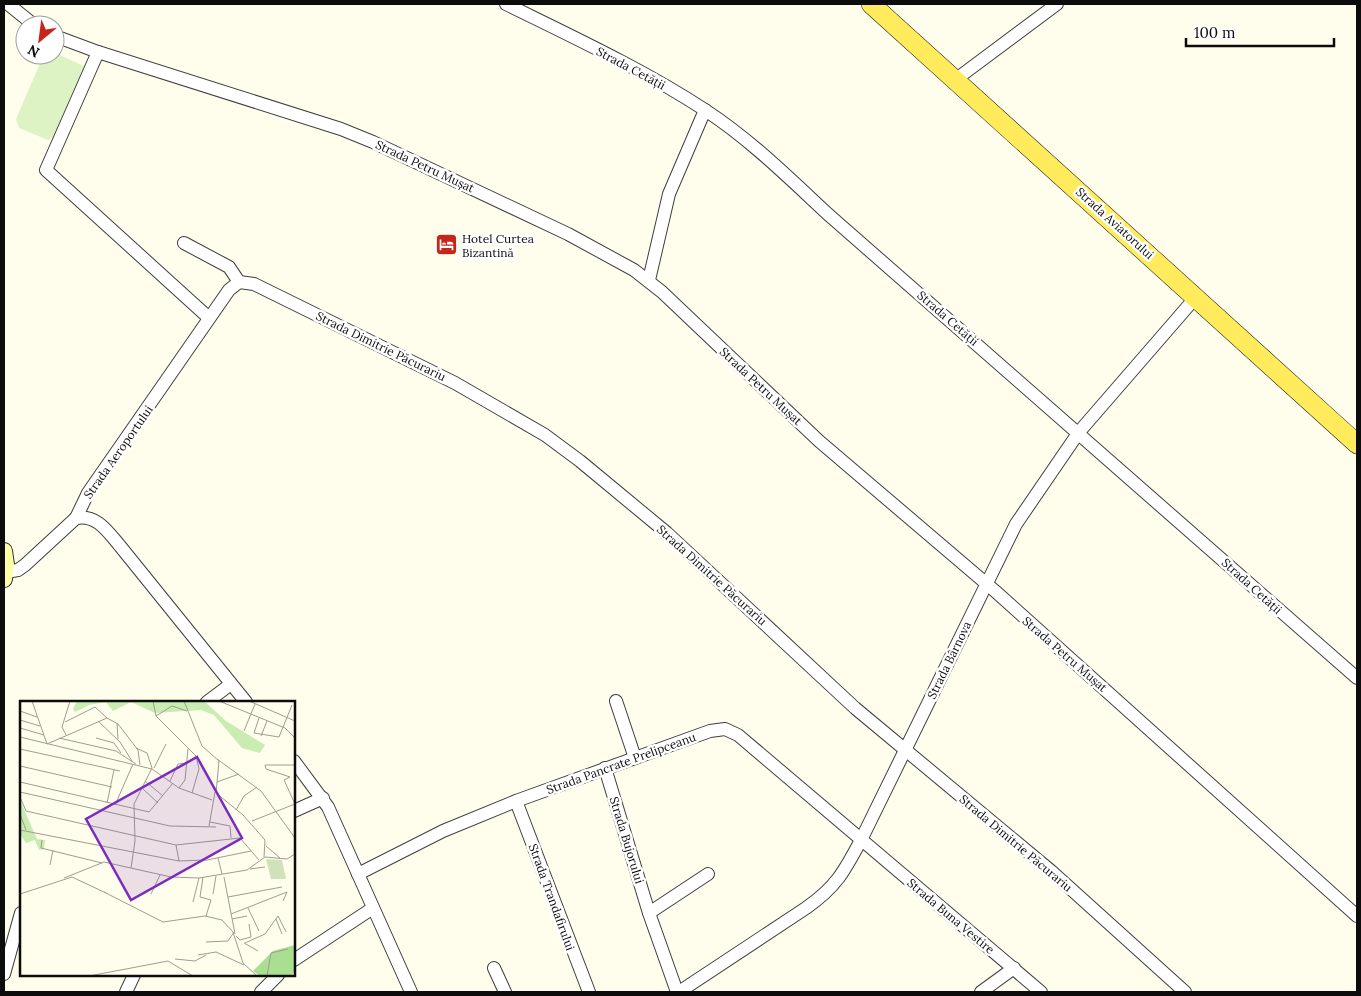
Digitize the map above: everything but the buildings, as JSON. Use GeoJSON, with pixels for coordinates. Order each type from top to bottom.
{"type":"FeatureCollection","features":[{"type":"Feature","properties":{"kind":"main road","name":"Strada Aviatorului"},"geometry":{"type":"LineString","coordinates":[[871,4],[1357,444]]}},
{"type":"Feature","properties":{"kind":"main road"},"geometry":{"type":"LineString","coordinates":[[4,551],[5,575]]}},
{"type":"Feature","properties":{"kind":"street"},"geometry":{"type":"LineString","coordinates":[[8,4],[22,15]]}},
{"type":"Feature","properties":{"kind":"street","name":"Strada Cetății"},"geometry":{"type":"LineString","coordinates":[[506,4],[649,76],[705,110],[757,149],[830,216],[1079,432],[1357,678]]}},
{"type":"Feature","properties":{"kind":"street"},"geometry":{"type":"LineString","coordinates":[[955,80],[1058,4]]}},
{"type":"Feature","properties":{"kind":"street","name":"Strada Petru Mușat"},"geometry":{"type":"LineString","coordinates":[[65,40],[98,52],[313,120],[373,142],[568,234],[649,280],[820,440],[986,584],[1357,916]]}},
{"type":"Feature","properties":{"kind":"street"},"geometry":{"type":"LineString","coordinates":[[98,52],[46,170],[209,318]]}},
{"type":"Feature","properties":{"kind":"street"},"geometry":{"type":"LineString","coordinates":[[649,280],[669,194],[705,110]]}},
{"type":"Feature","properties":{"kind":"street"},"geometry":{"type":"LineString","coordinates":[[184,243],[229,267],[239,282]]}},
{"type":"Feature","properties":{"kind":"street","name":"Strada Aeroportului"},"geometry":{"type":"LineString","coordinates":[[76,518],[88,493],[229,290],[239,282]]}},
{"type":"Feature","properties":{"kind":"street","name":"Strada Dimitrie Păcurariu"},"geometry":{"type":"LineString","coordinates":[[239,282],[254,284],[456,382],[545,435],[667,534],[808,665],[905,750],[1051,871],[1185,992]]}},
{"type":"Feature","properties":{"kind":"street","name":"Strada Bârnova"},"geometry":{"type":"LineString","coordinates":[[678,992],[827,894],[836,883],[861,840],[1016,524],[1079,432],[1196,297]]}},
{"type":"Feature","properties":{"kind":"street","name":"Strada Aeroportului"},"geometry":{"type":"LineString","coordinates":[[76,518],[87,517],[100,524],[245,701]]}},
{"type":"Feature","properties":{"kind":"street"},"geometry":{"type":"LineString","coordinates":[[5,575],[25,565],[76,518]]}},
{"type":"Feature","properties":{"kind":"street"},"geometry":{"type":"LineString","coordinates":[[208,701],[231,684]]}},
{"type":"Feature","properties":{"kind":"street"},"geometry":{"type":"LineString","coordinates":[[616,701],[635,758]]}},
{"type":"Feature","properties":{"kind":"street","name":"Strada Pancrate Prelipceanu"},"geometry":{"type":"LineString","coordinates":[[358,874],[443,831],[516,801],[710,731],[725,729],[731,731],[861,840]]}},
{"type":"Feature","properties":{"kind":"street"},"geometry":{"type":"LineString","coordinates":[[295,762],[323,798],[411,992]]}},
{"type":"Feature","properties":{"kind":"street","name":"Strada Bujorului"},"geometry":{"type":"LineString","coordinates":[[605,768],[649,912],[678,992]]}},
{"type":"Feature","properties":{"kind":"street"},"geometry":{"type":"LineString","coordinates":[[295,811],[323,798]]}},
{"type":"Feature","properties":{"kind":"street","name":"Strada Trandafirului"},"geometry":{"type":"LineString","coordinates":[[516,801],[589,992]]}},
{"type":"Feature","properties":{"kind":"street","name":"Strada Buna Vestire"},"geometry":{"type":"LineString","coordinates":[[861,840],[1041,992]]}},
{"type":"Feature","properties":{"kind":"street"},"geometry":{"type":"LineString","coordinates":[[649,912],[708,874]]}},
{"type":"Feature","properties":{"kind":"street"},"geometry":{"type":"LineString","coordinates":[[295,959],[373,908]]}},
{"type":"Feature","properties":{"kind":"street"},"geometry":{"type":"LineString","coordinates":[[4,974],[20,917]]}},
{"type":"Feature","properties":{"kind":"street"},"geometry":{"type":"LineString","coordinates":[[494,968],[505,992]]}},
{"type":"Feature","properties":{"kind":"street"},"geometry":{"type":"LineString","coordinates":[[981,992],[1014,968]]}},
{"type":"Feature","properties":{"kind":"street"},"geometry":{"type":"LineString","coordinates":[[126,992],[134,976]]}},
{"type":"Feature","properties":{"kind":"street"},"geometry":{"type":"LineString","coordinates":[[261,992],[277,976]]}},
{"type":"Feature","properties":{"kind":"green space"},"geometry":{"type":"Polygon","coordinates":[[[65,57],[84,66],[53,137],[48,140],[19,128],[16,119],[39,65],[65,65],[65,57]]]}},
{"type":"Feature","properties":{"kind":"place","name":"Hotel Curtea Bizantină"},"geometry":{"type":"Point","coordinates":[446,245]}}]}
